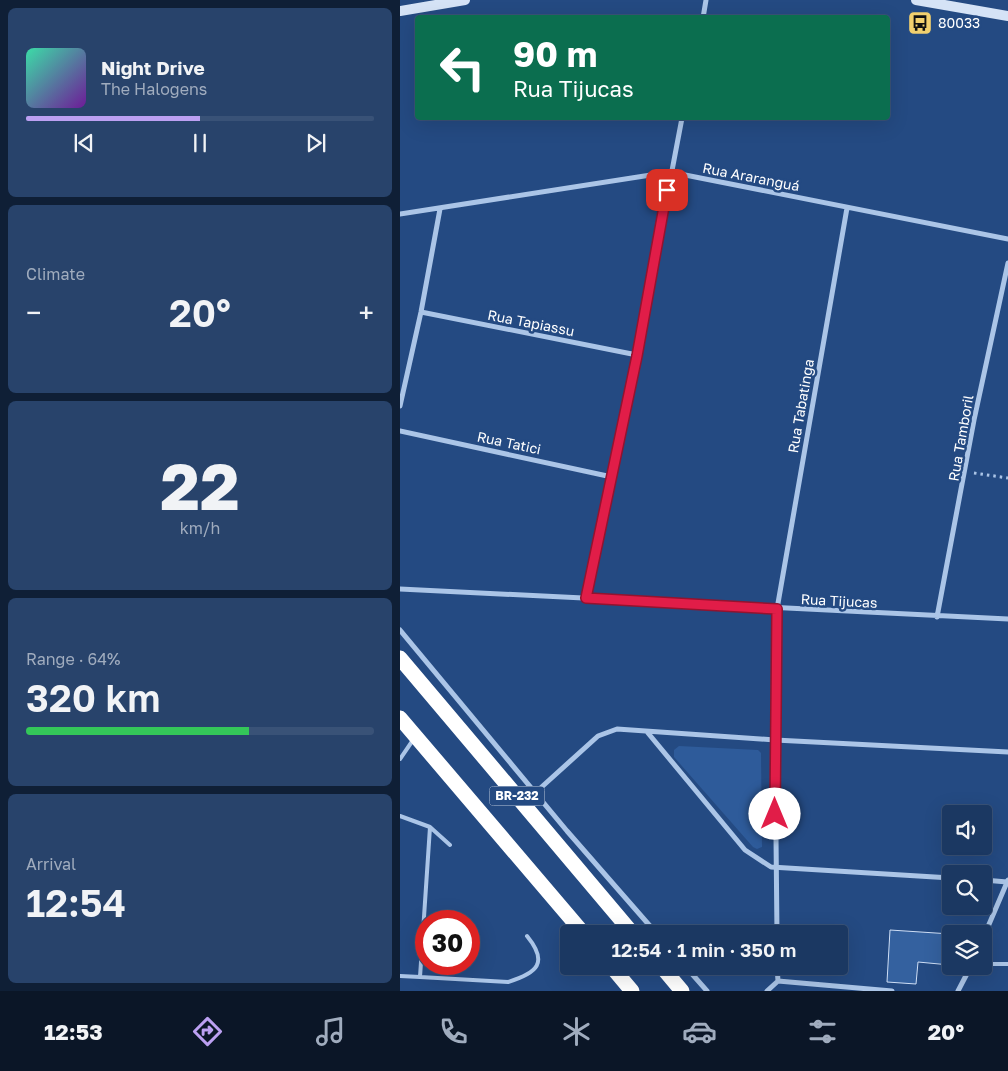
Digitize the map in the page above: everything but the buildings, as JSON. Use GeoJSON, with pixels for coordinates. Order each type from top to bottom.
{"type":"FeatureCollection","features":[{"type":"Feature","properties":{"kind":"highway","name":"BR-232"},"geometry":{"type":"LineString","coordinates":[[400,658],[626,925]]}},
{"type":"Feature","properties":{"kind":"highway","name":"BR-232"},"geometry":{"type":"LineString","coordinates":[[400,718],[576,925]]}},
{"type":"Feature","properties":{"kind":"highway"},"geometry":{"type":"LineString","coordinates":[[619,975],[632,991]]}},
{"type":"Feature","properties":{"kind":"highway"},"geometry":{"type":"LineString","coordinates":[[669,975],[682,991]]}},
{"type":"Feature","properties":{"kind":"street"},"geometry":{"type":"LineString","coordinates":[[400,11],[462,0]]}},
{"type":"Feature","properties":{"kind":"street"},"geometry":{"type":"LineString","coordinates":[[704,15],[706,0]]}},
{"type":"Feature","properties":{"kind":"street"},"geometry":{"type":"LineString","coordinates":[[916,0],[1008,16]]}},
{"type":"Feature","properties":{"kind":"street"},"geometry":{"type":"LineString","coordinates":[[586,598],[637,356],[670,172],[682,120]]}},
{"type":"Feature","properties":{"kind":"street","name":"Rua Araranguá"},"geometry":{"type":"LineString","coordinates":[[400,214],[670,172],[1008,239]]}},
{"type":"Feature","properties":{"kind":"street","name":"Rua Tabatinga"},"geometry":{"type":"LineString","coordinates":[[777,925],[775,740],[777,609],[847,208]]}},
{"type":"Feature","properties":{"kind":"street"},"geometry":{"type":"LineString","coordinates":[[400,406],[421,312],[440,209]]}},
{"type":"Feature","properties":{"kind":"street","name":"Rua Tamboril"},"geometry":{"type":"LineString","coordinates":[[937,617],[966,472],[974,420],[1008,263]]}},
{"type":"Feature","properties":{"kind":"street","name":"Rua Tapiassu"},"geometry":{"type":"LineString","coordinates":[[421,312],[637,356]]}},
{"type":"Feature","properties":{"kind":"street","name":"Rua Tatici"},"geometry":{"type":"LineString","coordinates":[[400,431],[612,477]]}},
{"type":"Feature","properties":{"kind":"street","name":"Rua Tijucas"},"geometry":{"type":"LineString","coordinates":[[400,589],[937,617],[1008,619]]}},
{"type":"Feature","properties":{"kind":"street"},"geometry":{"type":"LineString","coordinates":[[400,630],[535,793],[649,925]]}},
{"type":"Feature","properties":{"kind":"street"},"geometry":{"type":"LineString","coordinates":[[535,793],[604,733],[626,729],[648,733],[1008,752]]}},
{"type":"Feature","properties":{"kind":"street"},"geometry":{"type":"LineString","coordinates":[[648,733],[745,850],[775,869],[942,878]]}},
{"type":"Feature","properties":{"kind":"street"},"geometry":{"type":"LineString","coordinates":[[989,925],[1008,881],[992,880]]}},
{"type":"Feature","properties":{"kind":"street"},"geometry":{"type":"LineString","coordinates":[[693,975],[707,991]]}},
{"type":"Feature","properties":{"kind":"street"},"geometry":{"type":"LineString","coordinates":[[778,975],[778,981]]}},
{"type":"Feature","properties":{"kind":"street"},"geometry":{"type":"LineString","coordinates":[[958,991],[966,975]]}},
{"type":"Feature","properties":{"kind":"street"},"geometry":{"type":"LineString","coordinates":[[767,991],[778,981],[892,991]]}},
{"type":"Feature","properties":{"kind":"lane"},"geometry":{"type":"LineString","coordinates":[[400,759],[416,736]]}},
{"type":"Feature","properties":{"kind":"lane"},"geometry":{"type":"LineString","coordinates":[[400,816],[430,827],[450,845]]}},
{"type":"Feature","properties":{"kind":"lane"},"geometry":{"type":"LineString","coordinates":[[420,977],[430,827]]}},
{"type":"Feature","properties":{"kind":"lane"},"geometry":{"type":"LineString","coordinates":[[400,976],[508,982],[521,978],[534,970],[539,960],[537,949],[527,936]]}},
{"type":"Feature","properties":{"kind":"lane"},"geometry":{"type":"LineString","coordinates":[[992,964],[1008,964]]}},
{"type":"Feature","properties":{"kind":"path"},"geometry":{"type":"LineString","coordinates":[[966,472],[1008,478]]}},
{"type":"Feature","properties":{"kind":"shaded area"},"geometry":{"type":"Polygon","coordinates":[[[679,746],[758,750],[761,753],[762,847],[757,849],[753,847],[674,757],[674,750],[679,746]]]}},
{"type":"Feature","properties":{"kind":"place","name":"80033"},"geometry":{"type":"Point","coordinates":[920,23]}},
{"type":"Feature","properties":{"kind":"route"},"geometry":{"type":"LineString","coordinates":[[667,190],[637,356],[586,598],[777,609],[775,814]]}}]}
